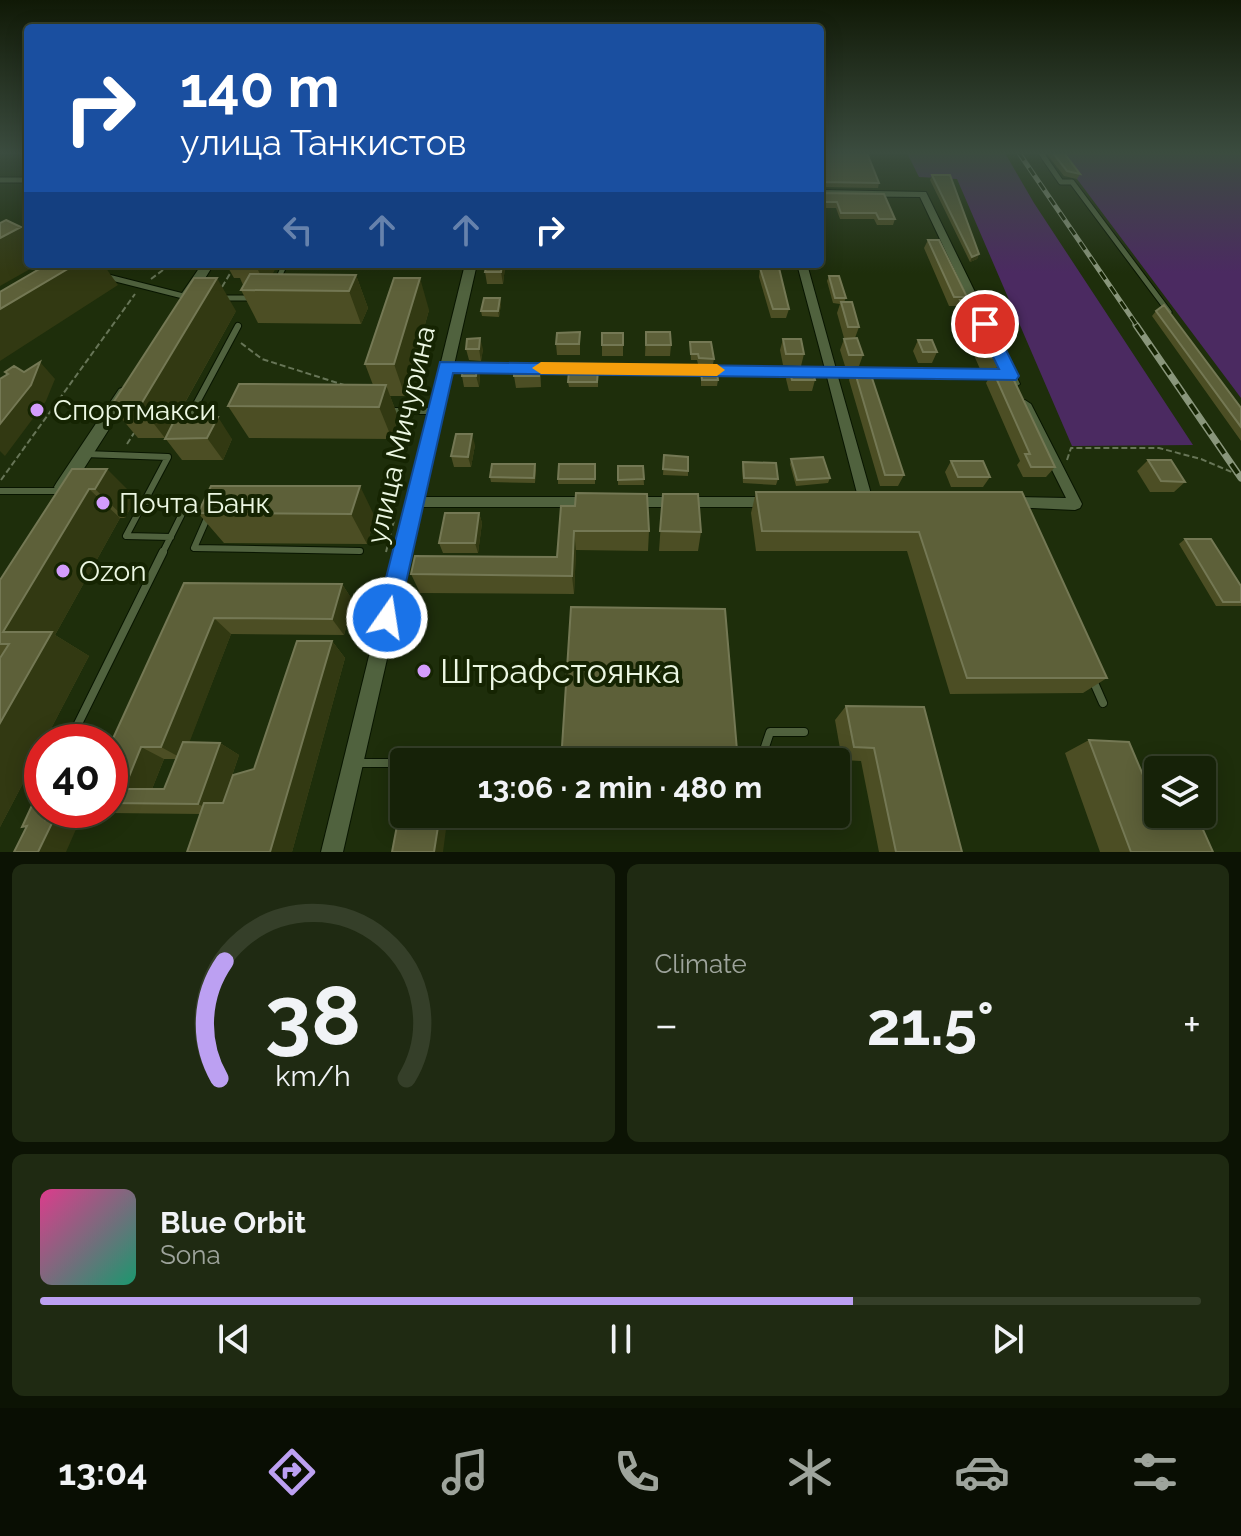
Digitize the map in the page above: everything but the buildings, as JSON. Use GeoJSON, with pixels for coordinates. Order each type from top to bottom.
{"type":"FeatureCollection","features":[{"type":"Feature","properties":{"kind":"main road"},"geometry":{"type":"LineString","coordinates":[[189,301],[206,268]]}},
{"type":"Feature","properties":{"kind":"main road"},"geometry":{"type":"LineString","coordinates":[[56,497],[136,375]]}},
{"type":"Feature","properties":{"kind":"street"},"geometry":{"type":"LineString","coordinates":[[824,193],[923,194],[1075,504],[1000,503]]}},
{"type":"Feature","properties":{"kind":"street","name":"улица Мичурина"},"geometry":{"type":"LineString","coordinates":[[332,852],[470,268]]}},
{"type":"Feature","properties":{"kind":"street"},"geometry":{"type":"LineString","coordinates":[[803,268],[829,372],[874,502],[851,501]]}},
{"type":"Feature","properties":{"kind":"street"},"geometry":{"type":"LineString","coordinates":[[446,367],[1010,376]]}},
{"type":"Feature","properties":{"kind":"street"},"geometry":{"type":"LineString","coordinates":[[414,502],[601,502]]}},
{"type":"Feature","properties":{"kind":"street"},"geometry":{"type":"LineString","coordinates":[[617,502],[788,502]]}},
{"type":"Feature","properties":{"kind":"lane"},"geometry":{"type":"LineString","coordinates":[[1080,193],[1175,322]]}},
{"type":"Feature","properties":{"kind":"lane"},"geometry":{"type":"LineString","coordinates":[[273,287],[283,268]]}},
{"type":"Feature","properties":{"kind":"lane"},"geometry":{"type":"LineString","coordinates":[[100,274],[189,301]]}},
{"type":"Feature","properties":{"kind":"lane"},"geometry":{"type":"LineString","coordinates":[[215,298],[254,298]]}},
{"type":"Feature","properties":{"kind":"lane"},"geometry":{"type":"LineString","coordinates":[[182,431],[238,326]]}},
{"type":"Feature","properties":{"kind":"lane"},"geometry":{"type":"LineString","coordinates":[[381,411],[435,411]]}},
{"type":"Feature","properties":{"kind":"lane"},"geometry":{"type":"LineString","coordinates":[[171,537],[126,536],[175,444]]}},
{"type":"Feature","properties":{"kind":"lane"},"geometry":{"type":"LineString","coordinates":[[84,454],[168,457]]}},
{"type":"Feature","properties":{"kind":"lane"},"geometry":{"type":"LineString","coordinates":[[0,491],[56,497]]}},
{"type":"Feature","properties":{"kind":"lane"},"geometry":{"type":"LineString","coordinates":[[144,502],[198,502]]}},
{"type":"Feature","properties":{"kind":"lane"},"geometry":{"type":"LineString","coordinates":[[78,724],[188,502]]}},
{"type":"Feature","properties":{"kind":"lane"},"geometry":{"type":"LineString","coordinates":[[1015,503],[1021,517]]}},
{"type":"Feature","properties":{"kind":"lane"},"geometry":{"type":"LineString","coordinates":[[211,509],[194,548],[360,551]]}},
{"type":"Feature","properties":{"kind":"lane"},"geometry":{"type":"LineString","coordinates":[[1090,674],[1103,703]]}},
{"type":"Feature","properties":{"kind":"lane"},"geometry":{"type":"LineString","coordinates":[[765,748],[770,732],[804,732]]}},
{"type":"Feature","properties":{"kind":"lane"},"geometry":{"type":"LineString","coordinates":[[353,763],[390,763]]}},
{"type":"Feature","properties":{"kind":"path"},"geometry":{"type":"LineString","coordinates":[[0,481],[141,287],[166,268]]}},
{"type":"Feature","properties":{"kind":"path"},"geometry":{"type":"LineString","coordinates":[[240,342],[262,359],[342,383],[350,389]]}},
{"type":"Feature","properties":{"kind":"path"},"geometry":{"type":"LineString","coordinates":[[1061,476],[1071,448],[1159,448],[1201,459],[1241,476]]}},
{"type":"Feature","properties":{"kind":"shaded area"},"geometry":{"type":"Polygon","coordinates":[[[963,193],[1028,193],[1193,445],[1072,446],[963,193]]]}},
{"type":"Feature","properties":{"kind":"shaded area"},"geometry":{"type":"Polygon","coordinates":[[[1087,193],[1241,193],[1241,398],[1087,193]]]}},
{"type":"Feature","properties":{"kind":"railway"},"geometry":{"type":"LineString","coordinates":[[1046,193],[1138,327]]}},
{"type":"Feature","properties":{"kind":"railway"},"geometry":{"type":"LineString","coordinates":[[1136,325],[1241,478]]}},
{"type":"Feature","properties":{"kind":"slow traffic"},"geometry":{"type":"LineString","coordinates":[[541,368],[717,370]]}},
{"type":"Feature","properties":{"kind":"place","name":"Спортмакси"},"geometry":{"type":"Point","coordinates":[37,410]}},
{"type":"Feature","properties":{"kind":"place","name":"Почта Банк"},"geometry":{"type":"Point","coordinates":[103,503]}},
{"type":"Feature","properties":{"kind":"place","name":"Ozon"},"geometry":{"type":"Point","coordinates":[63,571]}},
{"type":"Feature","properties":{"kind":"place","name":"Штрафстоянка"},"geometry":{"type":"Point","coordinates":[424,671]}},
{"type":"Feature","properties":{"kind":"route"},"geometry":{"type":"LineString","coordinates":[[387,618],[446,367],[1010,376],[985,324]]}}]}
